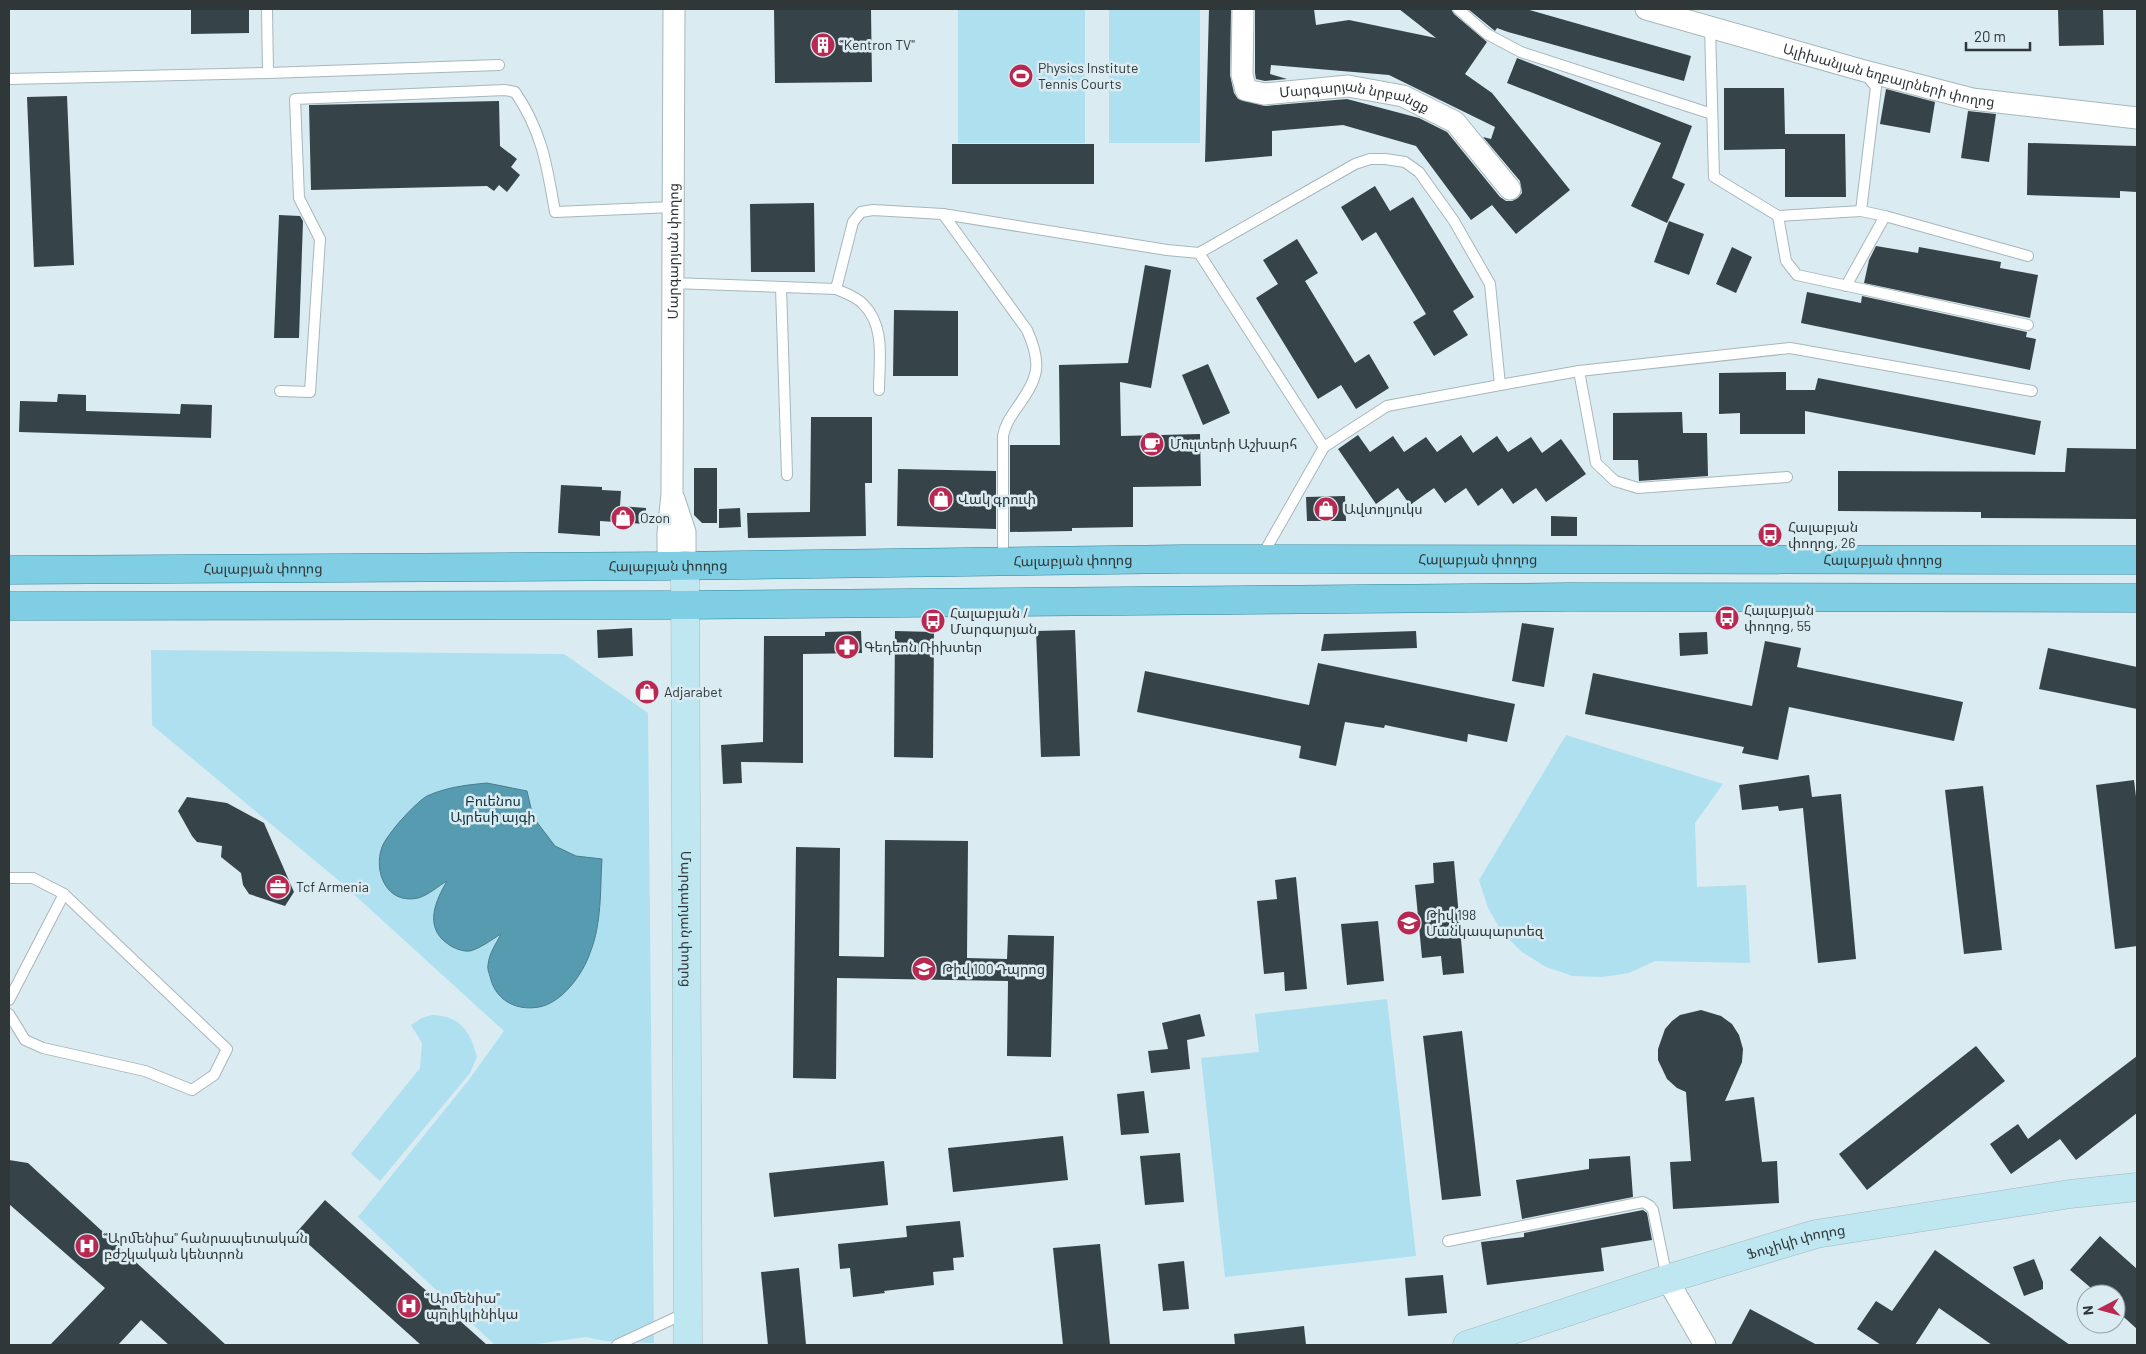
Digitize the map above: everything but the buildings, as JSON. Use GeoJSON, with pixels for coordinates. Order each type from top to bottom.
{"type":"FeatureCollection","features":[{"type":"Feature","properties":{"kind":"main road","name":"Հալաբյան փողոց"},"geometry":{"type":"LineString","coordinates":[[9,570],[1260,559],[2137,560]]}},
{"type":"Feature","properties":{"kind":"main road"},"geometry":{"type":"LineString","coordinates":[[2033,560],[2023,569],[2020,576],[2023,591],[2035,598]]}},
{"type":"Feature","properties":{"kind":"main road","name":"Մարգարյան փողոց"},"geometry":{"type":"LineString","coordinates":[[676,565],[672,1185],[680,1345]]}},
{"type":"Feature","properties":{"kind":"main road"},"geometry":{"type":"LineString","coordinates":[[9,606],[676,605],[1568,597],[2137,598]]}},
{"type":"Feature","properties":{"kind":"main road","name":"Մարգարյան փողոց"},"geometry":{"type":"LineString","coordinates":[[676,605],[688,1345]]}},
{"type":"Feature","properties":{"kind":"main road","name":"Ֆուչիկի փողոց"},"geometry":{"type":"LineString","coordinates":[[1467,1345],[1667,1279],[1816,1234],[2070,1194],[2137,1187]]}},
{"type":"Feature","properties":{"kind":"street","name":"Մարգարյան փողոց"},"geometry":{"type":"LineString","coordinates":[[674,9],[672,494],[685,532],[676,565]]}},
{"type":"Feature","properties":{"kind":"street","name":"Մարգարյան նրբանցք"},"geometry":{"type":"LineString","coordinates":[[1243,9],[1242,75],[1246,90],[1264,94],[1348,86],[1403,96],[1455,122],[1510,189]]}},
{"type":"Feature","properties":{"kind":"street","name":"Ալիխանյան եղբայրների փողոց"},"geometry":{"type":"LineString","coordinates":[[1646,9],[1972,99],[2137,118]]}},
{"type":"Feature","properties":{"kind":"street"},"geometry":{"type":"LineString","coordinates":[[1667,1279],[1705,1345]]}},
{"type":"Feature","properties":{"kind":"lane"},"geometry":{"type":"LineString","coordinates":[[267,9],[268,73]]}},
{"type":"Feature","properties":{"kind":"lane"},"geometry":{"type":"LineString","coordinates":[[1458,9],[1487,34],[1521,52],[1712,114]]}},
{"type":"Feature","properties":{"kind":"lane"},"geometry":{"type":"LineString","coordinates":[[1710,27],[1714,177],[1778,216],[1861,212],[1885,216],[2028,256]]}},
{"type":"Feature","properties":{"kind":"lane"},"geometry":{"type":"LineString","coordinates":[[9,79],[499,65]]}},
{"type":"Feature","properties":{"kind":"lane"},"geometry":{"type":"LineString","coordinates":[[1861,212],[1876,87],[1862,70]]}},
{"type":"Feature","properties":{"kind":"lane"},"geometry":{"type":"LineString","coordinates":[[280,391],[310,392],[320,239],[299,198],[295,99],[505,90],[515,92],[529,112],[544,151],[555,212],[673,206]]}},
{"type":"Feature","properties":{"kind":"lane"},"geometry":{"type":"LineString","coordinates":[[836,288],[853,222],[860,212],[873,210],[943,214],[1167,250],[1199,252],[1355,164],[1370,159],[1385,158],[1405,162],[1419,172],[1454,221],[1490,284],[1500,386]]}},
{"type":"Feature","properties":{"kind":"lane"},"geometry":{"type":"LineString","coordinates":[[943,214],[1027,330],[1035,348],[1036,373],[1032,388],[1004,427],[1003,562]]}},
{"type":"Feature","properties":{"kind":"lane"},"geometry":{"type":"LineString","coordinates":[[1778,216],[1786,261],[1797,276],[2028,325]]}},
{"type":"Feature","properties":{"kind":"lane"},"geometry":{"type":"LineString","coordinates":[[1846,286],[1885,216]]}},
{"type":"Feature","properties":{"kind":"lane"},"geometry":{"type":"LineString","coordinates":[[1199,252],[1324,447]]}},
{"type":"Feature","properties":{"kind":"lane"},"geometry":{"type":"LineString","coordinates":[[672,283],[836,288],[862,303],[872,315],[879,330],[879,390]]}},
{"type":"Feature","properties":{"kind":"lane"},"geometry":{"type":"LineString","coordinates":[[781,287],[786,475]]}},
{"type":"Feature","properties":{"kind":"lane"},"geometry":{"type":"LineString","coordinates":[[1260,559],[1324,447],[1387,406],[1579,371],[1790,348],[2032,391]]}},
{"type":"Feature","properties":{"kind":"lane"},"geometry":{"type":"LineString","coordinates":[[1579,371],[1596,463],[1615,482],[1638,488],[1787,478]]}},
{"type":"Feature","properties":{"kind":"lane"},"geometry":{"type":"LineString","coordinates":[[9,878],[33,878],[64,894],[227,1049],[214,1075],[192,1090],[145,1071],[44,1048],[24,1040],[9,1014]]}},
{"type":"Feature","properties":{"kind":"lane"},"geometry":{"type":"LineString","coordinates":[[9,1000],[64,894]]}},
{"type":"Feature","properties":{"kind":"lane"},"geometry":{"type":"LineString","coordinates":[[1448,1241],[1643,1202],[1653,1210],[1667,1279]]}},
{"type":"Feature","properties":{"kind":"lane"},"geometry":{"type":"LineString","coordinates":[[617,1345],[679,1316]]}},
{"type":"Feature","properties":{"kind":"green space","name":"Physics Institute Tennis Courts"},"geometry":{"type":"Polygon","coordinates":[[[958,9],[1085,9],[1085,143],[958,143],[958,9]]]}},
{"type":"Feature","properties":{"kind":"green space"},"geometry":{"type":"Polygon","coordinates":[[[1109,9],[1200,9],[1200,143],[1109,143],[1109,9]]]}},
{"type":"Feature","properties":{"kind":"green space","name":"Բուենոս Այրեսի այգի"},"geometry":{"type":"Polygon","coordinates":[[[151,650],[564,654],[648,713],[654,1343],[605,1341],[586,1337],[529,1345],[495,1345],[358,1217],[468,1081],[504,1031],[337,879],[152,725],[151,650]]]}},
{"type":"Feature","properties":{"kind":"green space"},"geometry":{"type":"Polygon","coordinates":[[[1566,735],[1723,784],[1695,823],[1697,887],[1746,885],[1750,963],[1655,961],[1629,973],[1602,977],[1573,976],[1546,967],[1522,952],[1502,932],[1488,908],[1479,880],[1566,735]]]}},
{"type":"Feature","properties":{"kind":"green space"},"geometry":{"type":"Polygon","coordinates":[[[1387,999],[1416,1256],[1225,1277],[1201,1058],[1259,1052],[1255,1014],[1387,999]]]}},
{"type":"Feature","properties":{"kind":"green space"},"geometry":{"type":"Polygon","coordinates":[[[432,1015],[450,1018],[463,1027],[471,1040],[477,1057],[470,1073],[380,1181],[351,1154],[420,1068],[422,1043],[411,1025],[422,1018],[432,1015]]]}},
{"type":"Feature","properties":{"kind":"shaded area"},"geometry":{"type":"Polygon","coordinates":[[[487,783],[527,791],[533,817],[555,846],[576,856],[602,859],[599,919],[594,942],[587,961],[577,978],[563,994],[556,1000],[539,1007],[523,1007],[509,1003],[498,994],[494,987],[488,971],[488,965],[491,953],[501,934],[470,951],[453,947],[440,937],[434,922],[434,913],[439,896],[447,881],[422,897],[407,899],[391,892],[381,876],[379,866],[382,847],[395,827],[416,805],[427,796],[442,790],[487,783]]]}},
{"type":"Feature","properties":{"kind":"place","name":"\"Kentron TV\""},"geometry":{"type":"Point","coordinates":[823,45]}},
{"type":"Feature","properties":{"kind":"place","name":"Physics Institute Tennis Courts"},"geometry":{"type":"Point","coordinates":[1021,76]}},
{"type":"Feature","properties":{"kind":"place","name":"Մուլտերի Աշխարհ"},"geometry":{"type":"Point","coordinates":[1152,444]}},
{"type":"Feature","properties":{"kind":"place","name":"Վակ գրուփ"},"geometry":{"type":"Point","coordinates":[941,499]}},
{"type":"Feature","properties":{"kind":"place","name":"Ավտոլյուկս"},"geometry":{"type":"Point","coordinates":[1326,509]}},
{"type":"Feature","properties":{"kind":"place","name":"Ozon"},"geometry":{"type":"Point","coordinates":[623,518]}},
{"type":"Feature","properties":{"kind":"place","name":"Հալաբյան փողոց, 26"},"geometry":{"type":"Point","coordinates":[1770,535]}},
{"type":"Feature","properties":{"kind":"place","name":"Հալաբյան փողոց, 55"},"geometry":{"type":"Point","coordinates":[1727,618]}},
{"type":"Feature","properties":{"kind":"place","name":"Հալաբյան / Մարգարյան"},"geometry":{"type":"Point","coordinates":[933,621]}},
{"type":"Feature","properties":{"kind":"place","name":"Գեդեոն Ռիխտեր"},"geometry":{"type":"Point","coordinates":[847,647]}},
{"type":"Feature","properties":{"kind":"place","name":"Adjarabet"},"geometry":{"type":"Point","coordinates":[647,692]}},
{"type":"Feature","properties":{"kind":"place","name":"Tcf Armenia"},"geometry":{"type":"Point","coordinates":[278,887]}},
{"type":"Feature","properties":{"kind":"place","name":"Թիվ 198 Մանկապարտեզ"},"geometry":{"type":"Point","coordinates":[1409,923]}},
{"type":"Feature","properties":{"kind":"place","name":"Թիվ 100 Դպրոց"},"geometry":{"type":"Point","coordinates":[924,969]}},
{"type":"Feature","properties":{"kind":"place","name":"\"Արմենիա\" հանրապետական բժշկական կենտրոն"},"geometry":{"type":"Point","coordinates":[87,1246]}},
{"type":"Feature","properties":{"kind":"place","name":"\"Արմենիա\" պոլիկլինիկա"},"geometry":{"type":"Point","coordinates":[409,1306]}}]}
